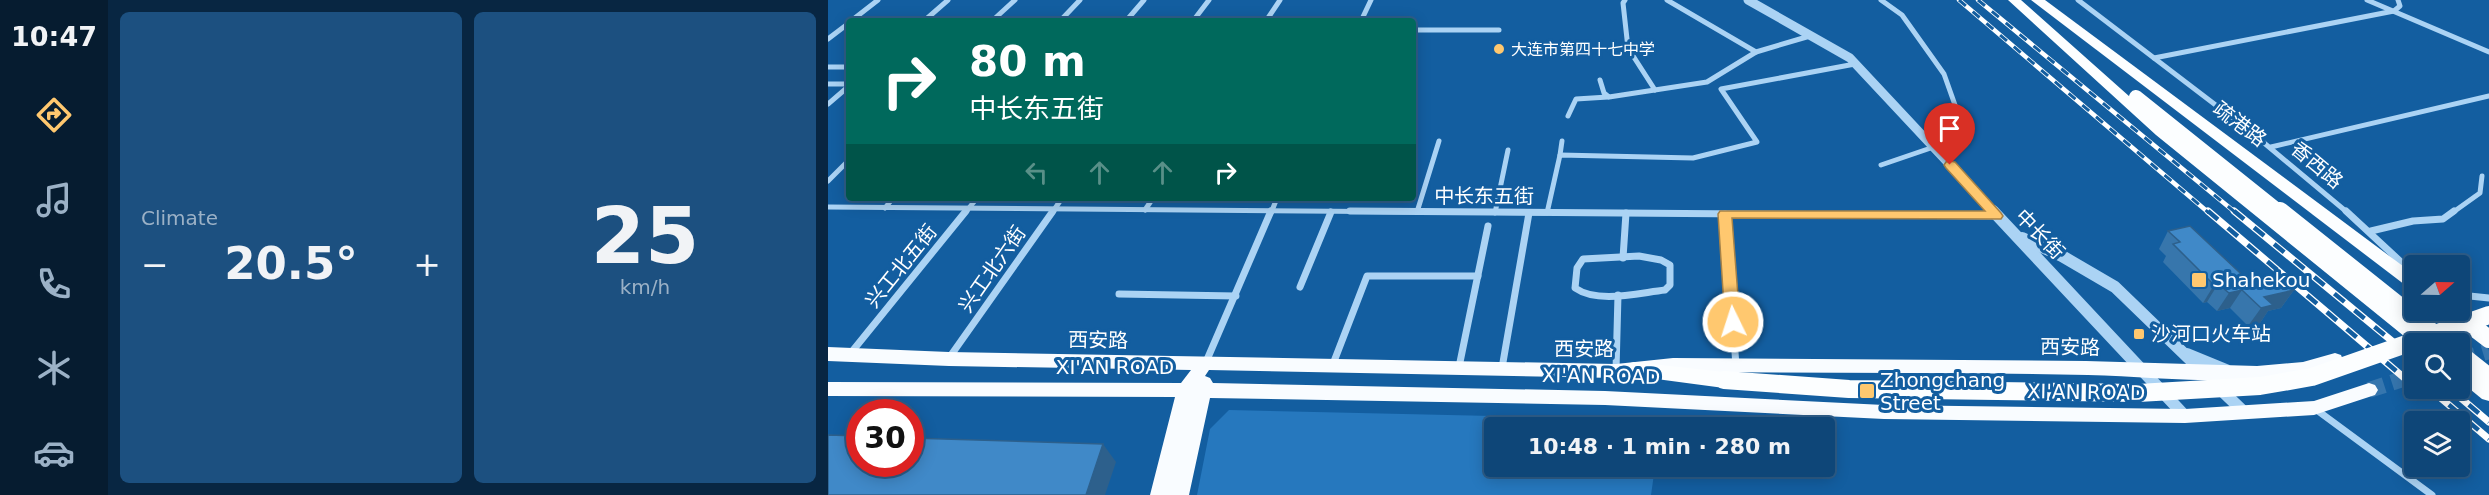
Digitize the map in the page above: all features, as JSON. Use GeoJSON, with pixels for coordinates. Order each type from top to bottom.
{"type":"FeatureCollection","features":[{"type":"Feature","properties":{"kind":"highway"},"geometry":{"type":"LineString","coordinates":[[2049,0],[2064,20]]}},
{"type":"Feature","properties":{"kind":"highway"},"geometry":{"type":"LineString","coordinates":[[2025,2],[2136,97],[2433,333]]}},
{"type":"Feature","properties":{"kind":"highway"},"geometry":{"type":"LineString","coordinates":[[2025,2],[2161,132],[2413,333]]}},
{"type":"Feature","properties":{"kind":"highway","name":"疏港路"},"geometry":{"type":"LineString","coordinates":[[2025,2],[2064,20],[2404,271]]}},
{"type":"Feature","properties":{"kind":"highway"},"geometry":{"type":"LineString","coordinates":[[1625,370],[1730,373],[1849,389],[2138,393],[2250,387],[2290,382],[2350,366],[2489,315]]}},
{"type":"Feature","properties":{"kind":"highway"},"geometry":{"type":"LineString","coordinates":[[2469,321],[2489,339]]}},
{"type":"Feature","properties":{"kind":"highway"},"geometry":{"type":"LineString","coordinates":[[2470,362],[2489,377]]}},
{"type":"Feature","properties":{"kind":"highway"},"geometry":{"type":"LineString","coordinates":[[2470,378],[2489,393]]}},
{"type":"Feature","properties":{"kind":"main road"},"geometry":{"type":"LineString","coordinates":[[2470,309],[2489,305]]}},
{"type":"Feature","properties":{"kind":"main road","name":"西安路"},"geometry":{"type":"LineString","coordinates":[[828,354],[949,359],[1625,370]]}},
{"type":"Feature","properties":{"kind":"main road","name":"西安路"},"geometry":{"type":"LineString","coordinates":[[1730,373],[2141,370],[2286,372],[2338,359]]}},
{"type":"Feature","properties":{"kind":"main road"},"geometry":{"type":"LineString","coordinates":[[1160,495],[1206,362]]}},
{"type":"Feature","properties":{"kind":"main road","name":"XI'AN ROAD"},"geometry":{"type":"LineString","coordinates":[[828,389],[1195,390],[1605,398],[1884,412],[2185,416],[2314,408],[2369,390]]}},
{"type":"Feature","properties":{"kind":"main road"},"geometry":{"type":"LineString","coordinates":[[1179,495],[1195,390]]}},
{"type":"Feature","properties":{"kind":"street"},"geometry":{"type":"LineString","coordinates":[[855,18],[878,0]]}},
{"type":"Feature","properties":{"kind":"street"},"geometry":{"type":"LineString","coordinates":[[927,18],[948,0]]}},
{"type":"Feature","properties":{"kind":"street"},"geometry":{"type":"LineString","coordinates":[[996,18],[1015,0]]}},
{"type":"Feature","properties":{"kind":"street"},"geometry":{"type":"LineString","coordinates":[[1063,18],[1080,0]]}},
{"type":"Feature","properties":{"kind":"street"},"geometry":{"type":"LineString","coordinates":[[1129,18],[1144,0]]}},
{"type":"Feature","properties":{"kind":"street"},"geometry":{"type":"LineString","coordinates":[[1195,18],[1209,0]]}},
{"type":"Feature","properties":{"kind":"street"},"geometry":{"type":"LineString","coordinates":[[1268,18],[1280,0]]}},
{"type":"Feature","properties":{"kind":"street"},"geometry":{"type":"LineString","coordinates":[[1362,18],[1371,0]]}},
{"type":"Feature","properties":{"kind":"street"},"geometry":{"type":"LineString","coordinates":[[1625,0],[1623,3],[1628,48],[1656,90]]}},
{"type":"Feature","properties":{"kind":"street"},"geometry":{"type":"LineString","coordinates":[[1667,0],[1756,52]]}},
{"type":"Feature","properties":{"kind":"street"},"geometry":{"type":"LineString","coordinates":[[1673,3],[1682,0]]}},
{"type":"Feature","properties":{"kind":"street","name":"中长街"},"geometry":{"type":"LineString","coordinates":[[1748,0],[1850,58],[2185,416]]}},
{"type":"Feature","properties":{"kind":"street"},"geometry":{"type":"LineString","coordinates":[[1881,0],[1902,15],[1944,74],[1966,136],[1881,165]]}},
{"type":"Feature","properties":{"kind":"street","name":"香西路"},"geometry":{"type":"LineString","coordinates":[[2078,0],[2271,147],[2372,231],[2404,269]]}},
{"type":"Feature","properties":{"kind":"street"},"geometry":{"type":"LineString","coordinates":[[2367,0],[2489,52]]}},
{"type":"Feature","properties":{"kind":"street"},"geometry":{"type":"LineString","coordinates":[[2154,58],[2394,11],[2400,6],[2398,0]]}},
{"type":"Feature","properties":{"kind":"street"},"geometry":{"type":"LineString","coordinates":[[828,39],[846,25]]}},
{"type":"Feature","properties":{"kind":"street"},"geometry":{"type":"LineString","coordinates":[[1416,30],[1499,30]]}},
{"type":"Feature","properties":{"kind":"street"},"geometry":{"type":"LineString","coordinates":[[1568,116],[1576,99],[1609,97],[1707,82],[1756,52],[1811,35]]}},
{"type":"Feature","properties":{"kind":"street"},"geometry":{"type":"LineString","coordinates":[[1560,155],[1693,158],[1757,142],[1721,89],[1856,64]]}},
{"type":"Feature","properties":{"kind":"street"},"geometry":{"type":"LineString","coordinates":[[828,67],[846,67]]}},
{"type":"Feature","properties":{"kind":"street"},"geometry":{"type":"LineString","coordinates":[[1600,80],[1604,93],[1609,97]]}},
{"type":"Feature","properties":{"kind":"street"},"geometry":{"type":"LineString","coordinates":[[828,84],[846,85]]}},
{"type":"Feature","properties":{"kind":"street"},"geometry":{"type":"LineString","coordinates":[[828,104],[846,88]]}},
{"type":"Feature","properties":{"kind":"street"},"geometry":{"type":"LineString","coordinates":[[2271,147],[2489,96]]}},
{"type":"Feature","properties":{"kind":"street"},"geometry":{"type":"LineString","coordinates":[[1417,212],[1439,141]]}},
{"type":"Feature","properties":{"kind":"street"},"geometry":{"type":"LineString","coordinates":[[1547,213],[1562,141]]}},
{"type":"Feature","properties":{"kind":"street"},"geometry":{"type":"LineString","coordinates":[[1495,213],[1508,150]]}},
{"type":"Feature","properties":{"kind":"street"},"geometry":{"type":"LineString","coordinates":[[828,181],[846,163]]}},
{"type":"Feature","properties":{"kind":"street"},"geometry":{"type":"LineString","coordinates":[[2372,231],[2414,221],[2443,219],[2480,193],[2482,176]]}},
{"type":"Feature","properties":{"kind":"street"},"geometry":{"type":"LineString","coordinates":[[885,208],[891,201]]}},
{"type":"Feature","properties":{"kind":"street","name":"兴工北五街"},"geometry":{"type":"LineString","coordinates":[[850,354],[974,201]]}},
{"type":"Feature","properties":{"kind":"street","name":"兴工北六街"},"geometry":{"type":"LineString","coordinates":[[949,359],[1060,201]]}},
{"type":"Feature","properties":{"kind":"street"},"geometry":{"type":"LineString","coordinates":[[1145,210],[1151,201]]}},
{"type":"Feature","properties":{"kind":"street"},"geometry":{"type":"LineString","coordinates":[[1206,362],[1276,201]]}},
{"type":"Feature","properties":{"kind":"street","name":"中长东五街"},"geometry":{"type":"LineString","coordinates":[[828,207],[1997,216]]}},
{"type":"Feature","properties":{"kind":"street"},"geometry":{"type":"LineString","coordinates":[[1300,287],[1331,212]]}},
{"type":"Feature","properties":{"kind":"street"},"geometry":{"type":"LineString","coordinates":[[1502,368],[1529,213]]}},
{"type":"Feature","properties":{"kind":"street"},"geometry":{"type":"LineString","coordinates":[[1623,258],[1626,213]]}},
{"type":"Feature","properties":{"kind":"street"},"geometry":{"type":"LineString","coordinates":[[1725,214],[1730,373]]}},
{"type":"Feature","properties":{"kind":"street"},"geometry":{"type":"LineString","coordinates":[[1459,368],[1488,226]]}},
{"type":"Feature","properties":{"kind":"street"},"geometry":{"type":"LineString","coordinates":[[2016,236],[2062,256],[2115,287],[2245,413]]}},
{"type":"Feature","properties":{"kind":"street"},"geometry":{"type":"LineString","coordinates":[[1646,257],[1661,259],[1670,265],[1670,285],[1665,290],[1649,294],[1618,295],[1586,295],[1575,288],[1577,267],[1583,259],[1646,257]]}},
{"type":"Feature","properties":{"kind":"street"},"geometry":{"type":"LineString","coordinates":[[1333,365],[1366,276],[1478,276]]}},
{"type":"Feature","properties":{"kind":"street"},"geometry":{"type":"LineString","coordinates":[[1119,294],[1236,296]]}},
{"type":"Feature","properties":{"kind":"street"},"geometry":{"type":"LineString","coordinates":[[1618,295],[1625,370]]}},
{"type":"Feature","properties":{"kind":"street"},"geometry":{"type":"LineString","coordinates":[[2470,296],[2489,298]]}},
{"type":"Feature","properties":{"kind":"street"},"geometry":{"type":"LineString","coordinates":[[2179,350],[2231,372]]}},
{"type":"Feature","properties":{"kind":"street"},"geometry":{"type":"LineString","coordinates":[[2314,408],[2432,495]]}},
{"type":"Feature","properties":{"kind":"shaded area"},"geometry":{"type":"Polygon","coordinates":[[[1229,410],[1540,417],[1484,417],[1484,477],[1654,477],[1651,495],[1197,495],[1210,429],[1229,410]]]}},
{"type":"Feature","properties":{"kind":"building"},"geometry":{"type":"Polygon","coordinates":[[[2190,226],[2254,286],[2281,279],[2294,290],[2264,297],[2273,305],[2261,308],[2242,290],[2229,293],[2218,284],[2214,285],[2173,244],[2180,242],[2168,231],[2190,226]]]}},
{"type":"Feature","properties":{"kind":"building"},"geometry":{"type":"Polygon","coordinates":[[[828,435],[846,436],[846,477],[924,477],[924,438],[1103,444],[1086,495],[828,495],[828,435]]]}},
{"type":"Feature","properties":{"kind":"tunnel"},"geometry":{"type":"LineString","coordinates":[[2470,357],[2489,351]]}},
{"type":"Feature","properties":{"kind":"tunnel"},"geometry":{"type":"LineString","coordinates":[[2369,390],[2404,379]]}},
{"type":"Feature","properties":{"kind":"railway"},"geometry":{"type":"LineString","coordinates":[[1959,0],[2209,213]]}},
{"type":"Feature","properties":{"kind":"railway"},"geometry":{"type":"LineString","coordinates":[[1978,0],[2236,213]]}},
{"type":"Feature","properties":{"kind":"railway"},"geometry":{"type":"LineString","coordinates":[[2208,211],[2404,378]]}},
{"type":"Feature","properties":{"kind":"railway"},"geometry":{"type":"LineString","coordinates":[[2234,211],[2404,351]]}},
{"type":"Feature","properties":{"kind":"railway"},"geometry":{"type":"LineString","coordinates":[[2442,399],[2489,439]]}},
{"type":"Feature","properties":{"kind":"railway"},"geometry":{"type":"LineString","coordinates":[[2462,399],[2489,422]]}},
{"type":"Feature","properties":{"kind":"place","name":"大连市第四十七中学"},"geometry":{"type":"Point","coordinates":[1499,49]}},
{"type":"Feature","properties":{"kind":"place","name":"Shahekou"},"geometry":{"type":"Point","coordinates":[2199,280]}},
{"type":"Feature","properties":{"kind":"place","name":"沙河口火车站"},"geometry":{"type":"Point","coordinates":[2139,334]}},
{"type":"Feature","properties":{"kind":"place","name":"Zhongchang Street"},"geometry":{"type":"Point","coordinates":[1867,391]}},
{"type":"Feature","properties":{"kind":"route"},"geometry":{"type":"LineString","coordinates":[[1733,322],[1725,214],[1997,216],[1950,165]]}}]}
